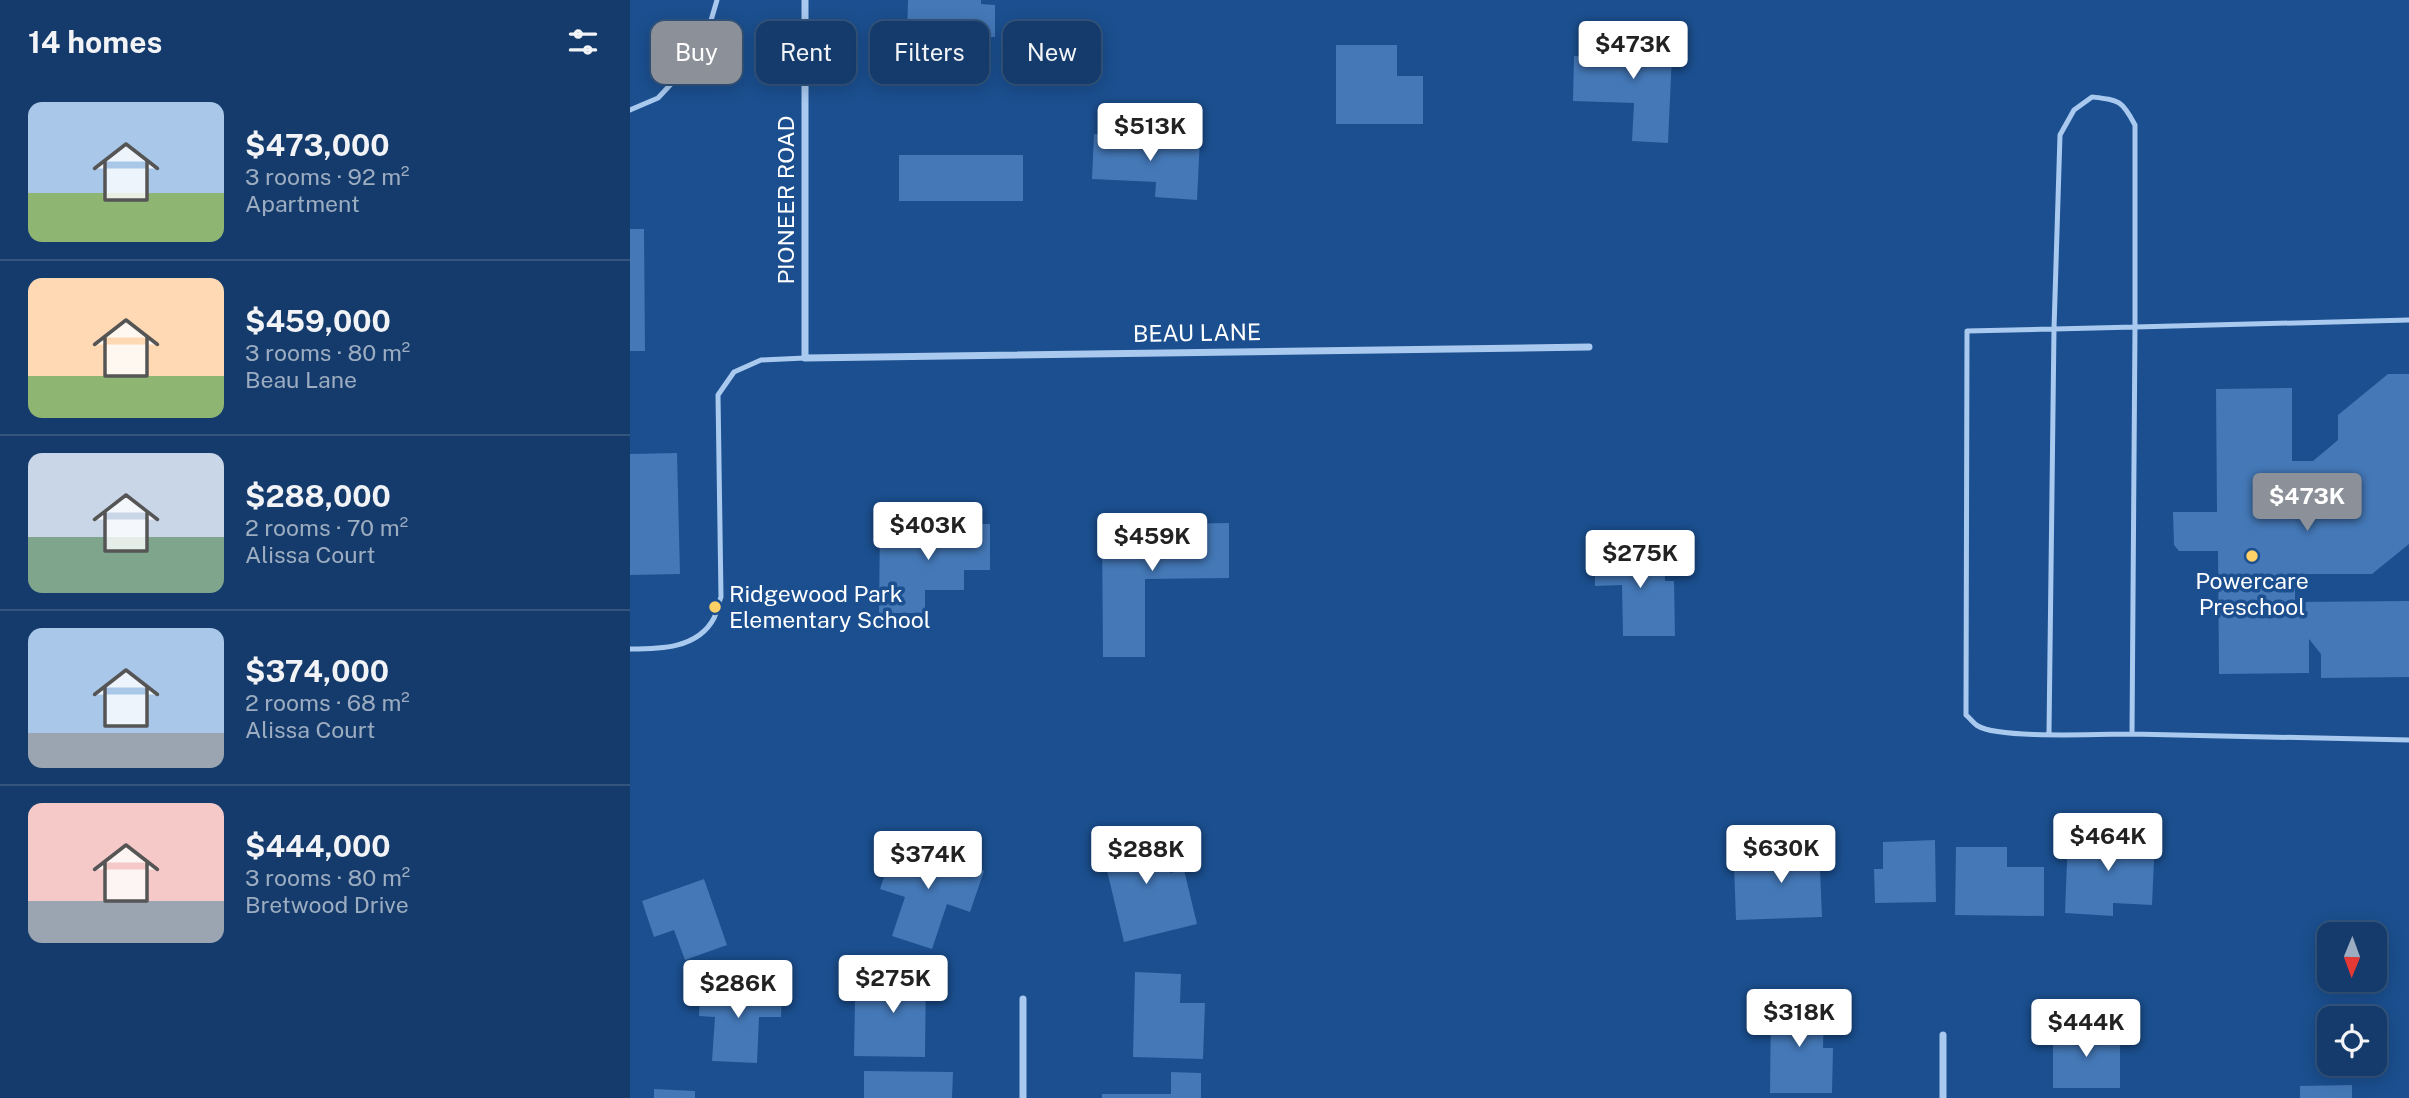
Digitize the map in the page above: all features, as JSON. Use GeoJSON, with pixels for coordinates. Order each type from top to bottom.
{"type":"FeatureCollection","features":[{"type":"Feature","properties":{"kind":"street","name":"PIONEER ROAD"},"geometry":{"type":"LineString","coordinates":[[804,358],[806,0]]}},
{"type":"Feature","properties":{"kind":"street","name":"BEAU LANE"},"geometry":{"type":"LineString","coordinates":[[804,358],[1589,347]]}},
{"type":"Feature","properties":{"kind":"street"},"geometry":{"type":"LineString","coordinates":[[1023,999],[1023,1098]]}},
{"type":"Feature","properties":{"kind":"street"},"geometry":{"type":"LineString","coordinates":[[1942,1098],[1943,1035]]}},
{"type":"Feature","properties":{"kind":"lane"},"geometry":{"type":"LineString","coordinates":[[630,110],[657,98],[702,51],[717,0]]}},
{"type":"Feature","properties":{"kind":"lane"},"geometry":{"type":"LineString","coordinates":[[2049,733],[2054,329],[2060,135],[2074,110],[2092,97],[2117,100],[2128,111],[2135,125],[2132,734]]}},
{"type":"Feature","properties":{"kind":"lane"},"geometry":{"type":"LineString","coordinates":[[2409,320],[1967,331],[1966,715],[1978,726],[2000,733],[2409,740]]}},
{"type":"Feature","properties":{"kind":"lane"},"geometry":{"type":"LineString","coordinates":[[630,649],[671,648],[697,636],[713,620],[720,597],[718,395],[734,372],[761,360],[804,358]]}},
{"type":"Feature","properties":{"kind":"building"},"geometry":{"type":"Polygon","coordinates":[[[908,0],[981,0],[981,4],[995,5],[995,37],[989,37],[989,21],[907,21],[908,0]]]}},
{"type":"Feature","properties":{"kind":"building"},"geometry":{"type":"Polygon","coordinates":[[[1622,30],[1673,32],[1668,143],[1632,141],[1634,103],[1573,101],[1574,56],[1621,58],[1622,30]]]}},
{"type":"Feature","properties":{"kind":"building"},"geometry":{"type":"Polygon","coordinates":[[[1336,45],[1397,45],[1397,76],[1423,76],[1423,124],[1336,124],[1336,45]]]}},
{"type":"Feature","properties":{"kind":"building"},"geometry":{"type":"Polygon","coordinates":[[[1094,134],[1200,139],[1197,200],[1155,197],[1156,182],[1092,179],[1094,134]]]}},
{"type":"Feature","properties":{"kind":"building"},"geometry":{"type":"Polygon","coordinates":[[[899,155],[1023,155],[1023,201],[899,201],[899,155]]]}},
{"type":"Feature","properties":{"kind":"building"},"geometry":{"type":"Polygon","coordinates":[[[630,229],[644,229],[645,351],[630,351],[630,229]]]}},
{"type":"Feature","properties":{"kind":"building"},"geometry":{"type":"Polygon","coordinates":[[[2388,374],[2409,374],[2409,544],[2372,574],[2295,574],[2295,602],[2409,601],[2409,677],[2321,678],[2321,654],[2309,639],[2309,673],[2219,674],[2218,551],[2179,551],[2174,545],[2173,512],[2217,512],[2216,389],[2292,388],[2292,461],[2313,461],[2338,440],[2338,415],[2388,374]]]}},
{"type":"Feature","properties":{"kind":"building"},"geometry":{"type":"Polygon","coordinates":[[[677,453],[680,574],[630,575],[630,454],[677,453]]]}},
{"type":"Feature","properties":{"kind":"building"},"geometry":{"type":"Polygon","coordinates":[[[1229,523],[1229,578],[1145,579],[1145,657],[1103,657],[1102,525],[1229,523]]]}},
{"type":"Feature","properties":{"kind":"building"},"geometry":{"type":"Polygon","coordinates":[[[880,524],[990,524],[990,570],[964,570],[964,590],[925,590],[925,613],[879,613],[880,524]]]}},
{"type":"Feature","properties":{"kind":"building"},"geometry":{"type":"Polygon","coordinates":[[[1664,550],[1665,581],[1674,581],[1675,636],[1623,636],[1622,585],[1595,586],[1595,551],[1664,550]]]}},
{"type":"Feature","properties":{"kind":"building"},"geometry":{"type":"Polygon","coordinates":[[[1159,827],[1170,873],[1184,870],[1197,924],[1124,942],[1100,841],[1159,827]]]}},
{"type":"Feature","properties":{"kind":"building"},"geometry":{"type":"Polygon","coordinates":[[[2068,834],[2155,838],[2152,905],[2113,903],[2113,916],[2065,913],[2068,834]]]}},
{"type":"Feature","properties":{"kind":"building"},"geometry":{"type":"Polygon","coordinates":[[[1935,840],[1936,902],[1875,903],[1874,869],[1883,869],[1883,842],[1935,840]]]}},
{"type":"Feature","properties":{"kind":"building"},"geometry":{"type":"Polygon","coordinates":[[[896,841],[984,871],[970,912],[947,904],[932,949],[892,936],[905,897],[880,889],[896,841]]]}},
{"type":"Feature","properties":{"kind":"building"},"geometry":{"type":"Polygon","coordinates":[[[1819,844],[1822,917],[1736,920],[1734,865],[1768,864],[1768,846],[1819,844]]]}},
{"type":"Feature","properties":{"kind":"building"},"geometry":{"type":"Polygon","coordinates":[[[1956,847],[2007,847],[2007,867],[2044,867],[2044,916],[1955,915],[1956,847]]]}},
{"type":"Feature","properties":{"kind":"building"},"geometry":{"type":"Polygon","coordinates":[[[704,879],[727,945],[685,960],[674,930],[654,937],[642,901],[704,879]]]}},
{"type":"Feature","properties":{"kind":"building"},"geometry":{"type":"Polygon","coordinates":[[[875,967],[926,968],[925,1057],[854,1056],[855,1001],[875,1001],[875,967]]]}},
{"type":"Feature","properties":{"kind":"building"},"geometry":{"type":"Polygon","coordinates":[[[1135,972],[1181,974],[1180,1003],[1205,1003],[1203,1059],[1133,1057],[1135,972]]]}},
{"type":"Feature","properties":{"kind":"building"},"geometry":{"type":"Polygon","coordinates":[[[700,988],[782,991],[781,1017],[759,1017],[757,1063],[712,1061],[715,1017],[699,1016],[700,988]]]}},
{"type":"Feature","properties":{"kind":"building"},"geometry":{"type":"Polygon","coordinates":[[[1771,1000],[1824,1001],[1823,1048],[1833,1048],[1832,1093],[1770,1093],[1771,1000]]]}},
{"type":"Feature","properties":{"kind":"building"},"geometry":{"type":"Polygon","coordinates":[[[2053,1030],[2120,1030],[2120,1088],[2053,1088],[2053,1030]]]}},
{"type":"Feature","properties":{"kind":"building"},"geometry":{"type":"Polygon","coordinates":[[[864,1071],[953,1072],[952,1098],[864,1098],[864,1071]]]}},
{"type":"Feature","properties":{"kind":"building"},"geometry":{"type":"Polygon","coordinates":[[[1171,1072],[1201,1073],[1201,1098],[1102,1098],[1102,1094],[1171,1094],[1171,1072]]]}},
{"type":"Feature","properties":{"kind":"building"},"geometry":{"type":"Polygon","coordinates":[[[2352,1085],[2352,1098],[2300,1098],[2300,1086],[2352,1085]]]}},
{"type":"Feature","properties":{"kind":"building"},"geometry":{"type":"Polygon","coordinates":[[[654,1089],[695,1091],[695,1098],[654,1098],[654,1089]]]}},
{"type":"Feature","properties":{"kind":"place","name":"Powercare Preschool"},"geometry":{"type":"Point","coordinates":[2252,556]}},
{"type":"Feature","properties":{"kind":"place","name":"Ridgewood Park Elementary School"},"geometry":{"type":"Point","coordinates":[715,607]}}]}
